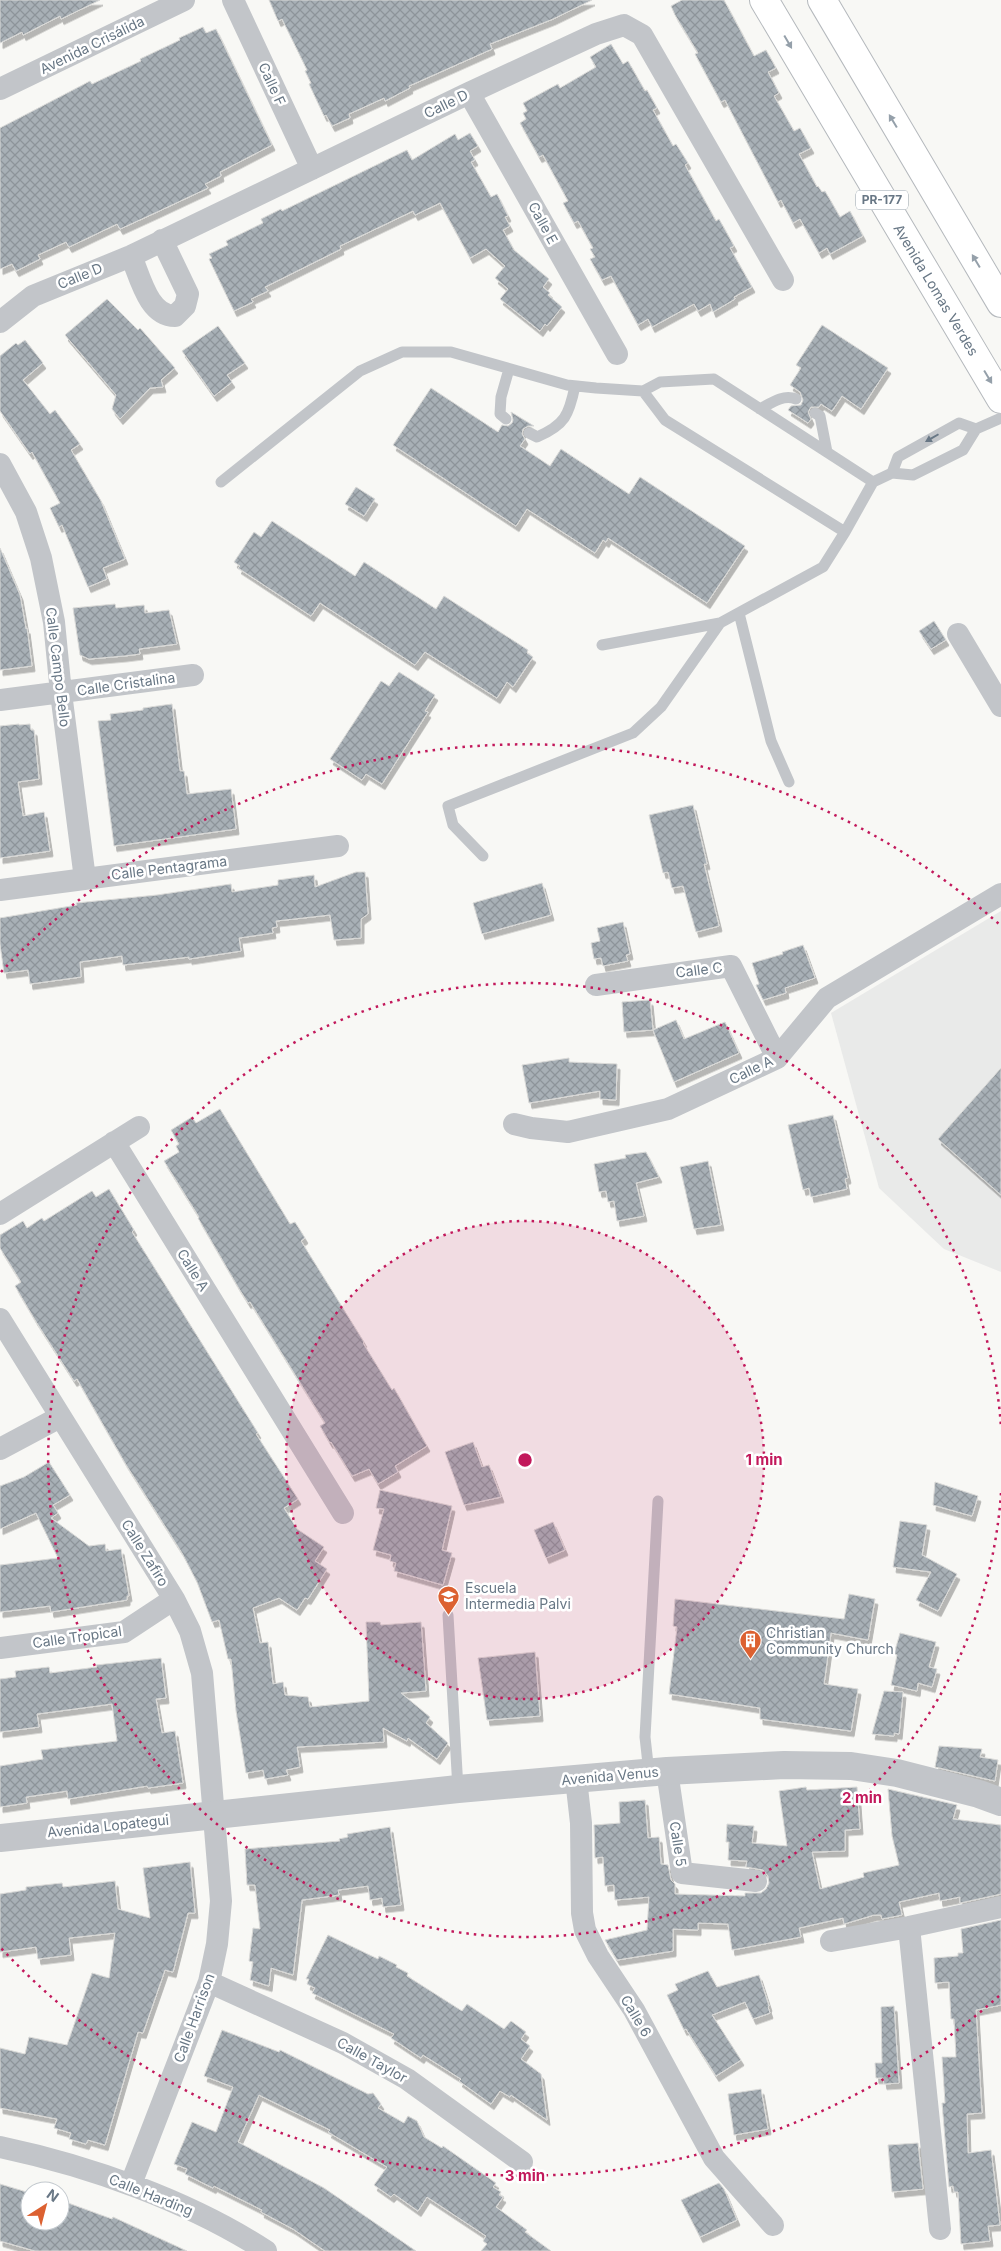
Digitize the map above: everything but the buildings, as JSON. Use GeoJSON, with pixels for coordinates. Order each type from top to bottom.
{"type":"FeatureCollection","features":[{"type":"Feature","properties":{"kind":"main road","name":"Avenida Lomas Verdes"},"geometry":{"type":"LineString","coordinates":[[764,0],[1001,399]]}},
{"type":"Feature","properties":{"kind":"main road"},"geometry":{"type":"LineString","coordinates":[[822,0],[1001,303]]}},
{"type":"Feature","properties":{"kind":"street","name":"Avenida Crisálida"},"geometry":{"type":"LineString","coordinates":[[0,89],[184,0]]}},
{"type":"Feature","properties":{"kind":"street","name":"Calle F"},"geometry":{"type":"LineString","coordinates":[[233,0],[312,169]]}},
{"type":"Feature","properties":{"kind":"street","name":"Calle D"},"geometry":{"type":"LineString","coordinates":[[0,322],[33,296],[131,256],[469,93],[596,34],[624,25],[642,35],[783,280]]}},
{"type":"Feature","properties":{"kind":"street","name":"Calle E"},"geometry":{"type":"LineString","coordinates":[[469,93],[617,354]]}},
{"type":"Feature","properties":{"kind":"street"},"geometry":{"type":"LineString","coordinates":[[131,256],[153,306],[165,314],[175,316],[185,306],[188,294],[162,240]]}},
{"type":"Feature","properties":{"kind":"street","name":"Calle Campo Bello"},"geometry":{"type":"LineString","coordinates":[[0,464],[26,512],[41,558],[54,622],[61,693],[86,879]]}},
{"type":"Feature","properties":{"kind":"street"},"geometry":{"type":"LineString","coordinates":[[958,634],[1001,706]]}},
{"type":"Feature","properties":{"kind":"street","name":"Calle Cristalina"},"geometry":{"type":"LineString","coordinates":[[0,700],[193,675]]}},
{"type":"Feature","properties":{"kind":"street","name":"Calle Pentagrama"},"geometry":{"type":"LineString","coordinates":[[0,890],[338,846]]}},
{"type":"Feature","properties":{"kind":"street","name":"Calle A"},"geometry":{"type":"LineString","coordinates":[[514,1124],[568,1132],[668,1108],[777,1058],[826,998],[1001,894]]}},
{"type":"Feature","properties":{"kind":"street","name":"Calle C"},"geometry":{"type":"LineString","coordinates":[[596,985],[731,966],[777,1058]]}},
{"type":"Feature","properties":{"kind":"street"},"geometry":{"type":"LineString","coordinates":[[0,1214],[139,1127]]}},
{"type":"Feature","properties":{"kind":"street","name":"Calle A"},"geometry":{"type":"LineString","coordinates":[[114,1142],[343,1513]]}},
{"type":"Feature","properties":{"kind":"street","name":"Calle Zafiro"},"geometry":{"type":"LineString","coordinates":[[0,1319],[174,1598],[190,1631],[202,1673],[215,1814]]}},
{"type":"Feature","properties":{"kind":"street"},"geometry":{"type":"LineString","coordinates":[[0,1449],[60,1417]]}},
{"type":"Feature","properties":{"kind":"street","name":"Calle Tropical"},"geometry":{"type":"LineString","coordinates":[[0,1648],[124,1632],[174,1598]]}},
{"type":"Feature","properties":{"kind":"street","name":"Avenida Venus"},"geometry":{"type":"LineString","coordinates":[[215,1814],[458,1789],[658,1772],[784,1765],[851,1766],[897,1773],[979,1794],[1001,1802]]}},
{"type":"Feature","properties":{"kind":"street","name":"Calle 5"},"geometry":{"type":"LineString","coordinates":[[658,1772],[682,1873],[756,1881]]}},
{"type":"Feature","properties":{"kind":"street","name":"Calle 6"},"geometry":{"type":"LineString","coordinates":[[576,1779],[582,1823],[582,1913],[585,1930],[598,1956],[634,2010],[714,2158],[772,2225]]}},
{"type":"Feature","properties":{"kind":"street","name":"Avenida Lopategui"},"geometry":{"type":"LineString","coordinates":[[0,1838],[215,1814]]}},
{"type":"Feature","properties":{"kind":"street","name":"Calle Harrison"},"geometry":{"type":"LineString","coordinates":[[131,2184],[209,1982],[217,1944],[221,1901],[215,1814]]}},
{"type":"Feature","properties":{"kind":"street"},"geometry":{"type":"LineString","coordinates":[[831,1941],[909,1927],[1001,1907]]}},
{"type":"Feature","properties":{"kind":"street"},"geometry":{"type":"LineString","coordinates":[[909,1927],[940,2229]]}},
{"type":"Feature","properties":{"kind":"street","name":"Calle Taylor"},"geometry":{"type":"LineString","coordinates":[[209,1982],[343,2043],[399,2075],[522,2162]]}},
{"type":"Feature","properties":{"kind":"street","name":"Calle Harding"},"geometry":{"type":"LineString","coordinates":[[0,2147],[33,2154],[131,2184],[239,2233],[266,2251]]}},
{"type":"Feature","properties":{"kind":"lane"},"geometry":{"type":"LineString","coordinates":[[221,482],[360,371],[402,352],[451,352],[575,386],[643,390],[660,382],[714,379],[872,482]]}},
{"type":"Feature","properties":{"kind":"lane"},"geometry":{"type":"LineString","coordinates":[[506,419],[500,414],[501,396],[509,369]]}},
{"type":"Feature","properties":{"kind":"lane"},"geometry":{"type":"LineString","coordinates":[[529,433],[537,437],[555,430],[567,415],[575,386]]}},
{"type":"Feature","properties":{"kind":"lane"},"geometry":{"type":"LineString","coordinates":[[643,390],[665,420],[845,532]]}},
{"type":"Feature","properties":{"kind":"lane"},"geometry":{"type":"LineString","coordinates":[[760,409],[775,400],[790,397],[796,399]]}},
{"type":"Feature","properties":{"kind":"lane"},"geometry":{"type":"LineString","coordinates":[[815,412],[820,416],[827,452]]}},
{"type":"Feature","properties":{"kind":"lane"},"geometry":{"type":"LineString","coordinates":[[602,645],[720,623],[823,567],[845,532],[872,482],[892,473],[913,475],[963,450],[976,429],[1001,418]]}},
{"type":"Feature","properties":{"kind":"lane"},"geometry":{"type":"LineString","coordinates":[[892,473],[898,457],[959,422],[976,429]]}},
{"type":"Feature","properties":{"kind":"lane"},"geometry":{"type":"LineString","coordinates":[[739,613],[771,741],[789,782]]}},
{"type":"Feature","properties":{"kind":"lane"},"geometry":{"type":"LineString","coordinates":[[483,856],[453,825],[448,806],[633,733],[660,707],[720,623]]}},
{"type":"Feature","properties":{"kind":"lane"},"geometry":{"type":"LineString","coordinates":[[658,1501],[645,1737],[658,1772]]}},
{"type":"Feature","properties":{"kind":"lane"},"geometry":{"type":"LineString","coordinates":[[448,1615],[458,1789]]}},
{"type":"Feature","properties":{"kind":"shaded area"},"geometry":{"type":"Polygon","coordinates":[[[1001,911],[1001,1272],[944,1249],[879,1188],[831,1013],[1001,911]]]}},
{"type":"Feature","properties":{"kind":"place","name":"Escuela Intermedia Palvi"},"geometry":{"type":"Point","coordinates":[449,1615]}},
{"type":"Feature","properties":{"kind":"place","name":"Christian Community Church"},"geometry":{"type":"Point","coordinates":[750,1660]}}]}
